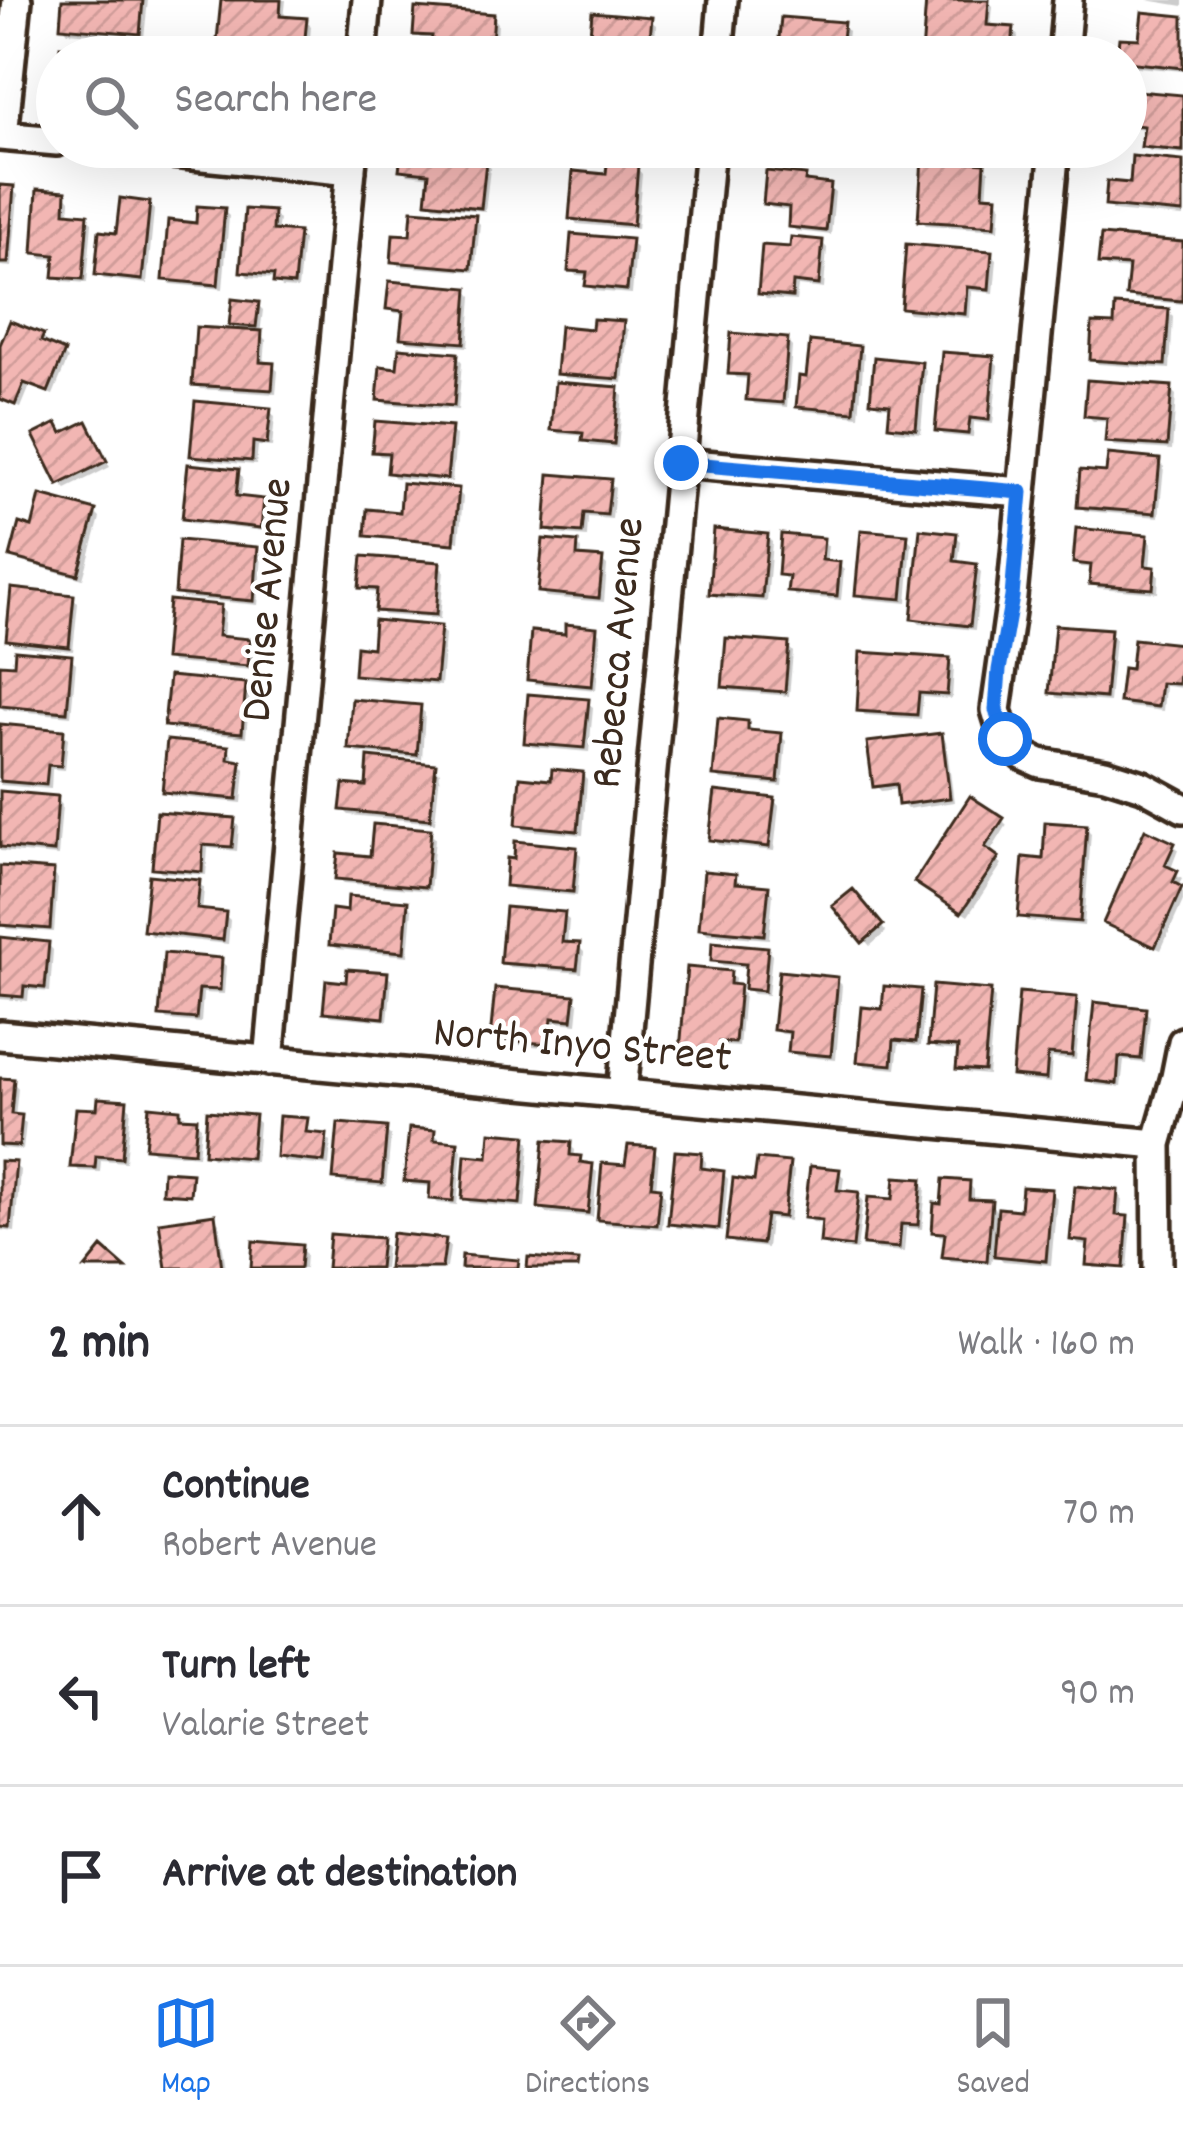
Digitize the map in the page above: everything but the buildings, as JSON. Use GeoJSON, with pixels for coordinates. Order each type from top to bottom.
{"type":"FeatureCollection","features":[{"type":"Feature","properties":{"kind":"street"},"geometry":{"type":"LineString","coordinates":[[17,0],[1,136],[36,140]]}},
{"type":"Feature","properties":{"kind":"street"},"geometry":{"type":"LineString","coordinates":[[364,36],[367,0]]}},
{"type":"Feature","properties":{"kind":"street"},"geometry":{"type":"LineString","coordinates":[[720,36],[723,0]]}},
{"type":"Feature","properties":{"kind":"street"},"geometry":{"type":"LineString","coordinates":[[1065,36],[1068,0]]}},
{"type":"Feature","properties":{"kind":"street","name":"Denise Avenue"},"geometry":{"type":"LineString","coordinates":[[269,1061],[351,168]]}},
{"type":"Feature","properties":{"kind":"street","name":"Rebecca Avenue"},"geometry":{"type":"LineString","coordinates":[[622,1094],[708,168]]}},
{"type":"Feature","properties":{"kind":"street"},"geometry":{"type":"LineString","coordinates":[[1053,168],[1012,597],[996,710],[1005,739],[1024,757],[1105,774],[1183,808]]}},
{"type":"Feature","properties":{"kind":"street"},"geometry":{"type":"LineString","coordinates":[[681,463],[1021,492]]}},
{"type":"Feature","properties":{"kind":"street","name":"North Inyo Street"},"geometry":{"type":"LineString","coordinates":[[0,1035],[1156,1144]]}},
{"type":"Feature","properties":{"kind":"street"},"geometry":{"type":"LineString","coordinates":[[1158,1268],[1156,1144],[1183,1042]]}},
{"type":"Feature","properties":{"kind":"route"},"geometry":{"type":"LineString","coordinates":[[681,463],[1021,492],[996,710],[1005,739]]}}]}
